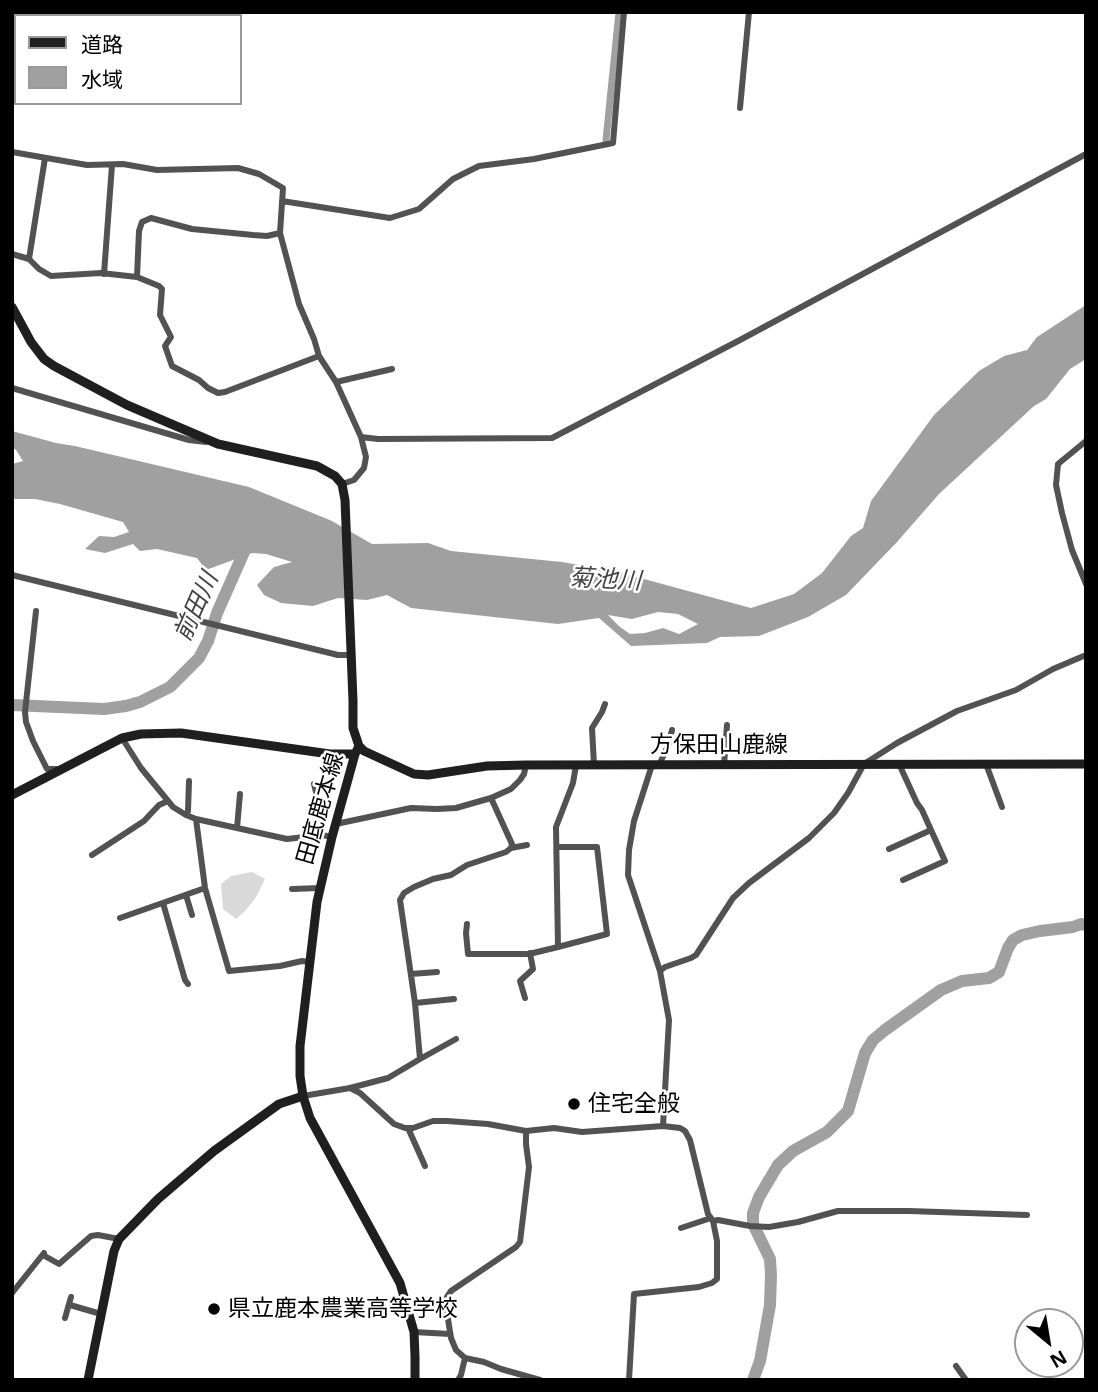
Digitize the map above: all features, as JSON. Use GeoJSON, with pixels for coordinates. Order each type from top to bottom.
{"type":"FeatureCollection","features":[{"type":"Feature","properties":{"kind":"main road"},"geometry":{"type":"LineString","coordinates":[[12,307],[38,352],[54,366],[127,405],[218,444],[317,466],[335,476],[342,484]]}},
{"type":"Feature","properties":{"kind":"main road","name":"田底鹿本線"},"geometry":{"type":"LineString","coordinates":[[342,484],[352,655],[353,728],[357,750],[320,888],[300,1046],[300,1076],[310,1118],[400,1283],[414,1332],[415,1380]]}},
{"type":"Feature","properties":{"kind":"main road"},"geometry":{"type":"LineString","coordinates":[[12,795],[122,738],[153,733],[181,733],[331,754],[357,750]]}},
{"type":"Feature","properties":{"kind":"main road","name":"方保田山鹿線"},"geometry":{"type":"LineString","coordinates":[[357,750],[421,775],[487,766],[526,765],[1086,764]]}},
{"type":"Feature","properties":{"kind":"main road"},"geometry":{"type":"LineString","coordinates":[[88,1380],[114,1251],[119,1239],[158,1199],[214,1151],[279,1104],[303,1096]]}},
{"type":"Feature","properties":{"kind":"street"},"geometry":{"type":"LineString","coordinates":[[282,201],[390,218],[419,209],[453,179],[479,166],[534,159],[612,143],[624,12]]}},
{"type":"Feature","properties":{"kind":"street"},"geometry":{"type":"LineString","coordinates":[[740,108],[749,12]]}},
{"type":"Feature","properties":{"kind":"street"},"geometry":{"type":"LineString","coordinates":[[12,152],[87,164],[123,164],[157,170],[237,168],[259,174],[283,188],[280,233],[299,304],[318,355],[336,382],[361,438],[366,457],[364,468],[354,480],[342,484]]}},
{"type":"Feature","properties":{"kind":"street"},"geometry":{"type":"LineString","coordinates":[[361,438],[552,438],[1086,154]]}},
{"type":"Feature","properties":{"kind":"street"},"geometry":{"type":"LineString","coordinates":[[29,259],[45,158]]}},
{"type":"Feature","properties":{"kind":"street"},"geometry":{"type":"LineString","coordinates":[[104,274],[112,165]]}},
{"type":"Feature","properties":{"kind":"street"},"geometry":{"type":"LineString","coordinates":[[137,277],[139,231],[142,222],[151,218],[192,229],[267,236],[280,233]]}},
{"type":"Feature","properties":{"kind":"street"},"geometry":{"type":"LineString","coordinates":[[12,254],[29,259],[51,276],[104,274],[137,277],[159,286],[162,289],[160,315],[171,337],[165,346],[172,366],[218,393],[318,355]]}},
{"type":"Feature","properties":{"kind":"street"},"geometry":{"type":"LineString","coordinates":[[336,382],[392,369]]}},
{"type":"Feature","properties":{"kind":"street"},"geometry":{"type":"LineString","coordinates":[[12,388],[189,440],[218,444]]}},
{"type":"Feature","properties":{"kind":"street"},"geometry":{"type":"LineString","coordinates":[[1086,441],[1058,464],[1056,485],[1072,550],[1086,584]]}},
{"type":"Feature","properties":{"kind":"street"},"geometry":{"type":"LineString","coordinates":[[12,575],[338,655],[352,655]]}},
{"type":"Feature","properties":{"kind":"street"},"geometry":{"type":"LineString","coordinates":[[36,611],[26,722],[47,769],[61,769]]}},
{"type":"Feature","properties":{"kind":"street"},"geometry":{"type":"LineString","coordinates":[[660,971],[696,955],[733,898],[760,874],[809,838],[834,813],[864,764],[957,711],[1016,690],[1086,655]]}},
{"type":"Feature","properties":{"kind":"street"},"geometry":{"type":"LineString","coordinates":[[594,765],[592,728],[605,704]]}},
{"type":"Feature","properties":{"kind":"street"},"geometry":{"type":"LineString","coordinates":[[724,765],[727,725]]}},
{"type":"Feature","properties":{"kind":"street"},"geometry":{"type":"LineString","coordinates":[[663,1126],[669,1020],[660,971],[628,875],[634,821],[655,765],[668,746],[672,730]]}},
{"type":"Feature","properties":{"kind":"street"},"geometry":{"type":"LineString","coordinates":[[122,738],[141,768],[168,801],[186,816],[287,839],[321,835],[332,837]]}},
{"type":"Feature","properties":{"kind":"street"},"geometry":{"type":"LineString","coordinates":[[899,764],[945,861],[903,880]]}},
{"type":"Feature","properties":{"kind":"street"},"geometry":{"type":"LineString","coordinates":[[986,764],[1002,807]]}},
{"type":"Feature","properties":{"kind":"street"},"geometry":{"type":"LineString","coordinates":[[336,824],[411,808],[456,808],[491,798],[511,789],[524,774],[526,765]]}},
{"type":"Feature","properties":{"kind":"street"},"geometry":{"type":"LineString","coordinates":[[558,947],[556,827],[573,783],[576,765]]}},
{"type":"Feature","properties":{"kind":"street"},"geometry":{"type":"LineString","coordinates":[[186,816],[189,781]]}},
{"type":"Feature","properties":{"kind":"street"},"geometry":{"type":"LineString","coordinates":[[314,784],[320,808],[321,835]]}},
{"type":"Feature","properties":{"kind":"street"},"geometry":{"type":"LineString","coordinates":[[237,828],[240,794]]}},
{"type":"Feature","properties":{"kind":"street"},"geometry":{"type":"LineString","coordinates":[[491,798],[512,844],[511,848]]}},
{"type":"Feature","properties":{"kind":"street"},"geometry":{"type":"LineString","coordinates":[[92,855],[144,821],[159,805],[168,801]]}},
{"type":"Feature","properties":{"kind":"street"},"geometry":{"type":"LineString","coordinates":[[196,819],[205,888],[229,971],[309,962]]}},
{"type":"Feature","properties":{"kind":"street"},"geometry":{"type":"LineString","coordinates":[[889,849],[931,830]]}},
{"type":"Feature","properties":{"kind":"street"},"geometry":{"type":"LineString","coordinates":[[420,1059],[400,900],[404,893],[451,875],[467,865],[511,848],[527,845]]}},
{"type":"Feature","properties":{"kind":"street"},"geometry":{"type":"LineString","coordinates":[[467,925],[468,954],[530,953],[607,934],[597,847],[557,847]]}},
{"type":"Feature","properties":{"kind":"street"},"geometry":{"type":"LineString","coordinates":[[120,918],[205,888]]}},
{"type":"Feature","properties":{"kind":"street"},"geometry":{"type":"LineString","coordinates":[[292,889],[320,888]]}},
{"type":"Feature","properties":{"kind":"street"},"geometry":{"type":"LineString","coordinates":[[186,895],[192,915]]}},
{"type":"Feature","properties":{"kind":"street"},"geometry":{"type":"LineString","coordinates":[[163,903],[188,984]]}},
{"type":"Feature","properties":{"kind":"street"},"geometry":{"type":"LineString","coordinates":[[525,998],[520,981],[533,969],[530,953]]}},
{"type":"Feature","properties":{"kind":"street"},"geometry":{"type":"LineString","coordinates":[[411,974],[437,972]]}},
{"type":"Feature","properties":{"kind":"street"},"geometry":{"type":"LineString","coordinates":[[415,1003],[454,999]]}},
{"type":"Feature","properties":{"kind":"street"},"geometry":{"type":"LineString","coordinates":[[303,1096],[388,1078],[456,1039]]}},
{"type":"Feature","properties":{"kind":"street"},"geometry":{"type":"LineString","coordinates":[[350,1088],[360,1093],[394,1124],[408,1128],[433,1121],[447,1121],[488,1124],[526,1131],[554,1128],[582,1132],[663,1126],[680,1128],[687,1134],[717,1241],[717,1279],[712,1283],[686,1289],[634,1294],[629,1380]]}},
{"type":"Feature","properties":{"kind":"street"},"geometry":{"type":"LineString","coordinates":[[408,1128],[425,1166]]}},
{"type":"Feature","properties":{"kind":"street"},"geometry":{"type":"LineString","coordinates":[[526,1131],[529,1167],[520,1242],[451,1291],[445,1300],[450,1334],[456,1350],[465,1358],[540,1380]]}},
{"type":"Feature","properties":{"kind":"street"},"geometry":{"type":"LineString","coordinates":[[681,1228],[712,1220],[769,1227],[838,1212],[909,1211],[1027,1215]]}},
{"type":"Feature","properties":{"kind":"street"},"geometry":{"type":"LineString","coordinates":[[12,1293],[44,1253],[59,1264],[91,1236],[119,1239]]}},
{"type":"Feature","properties":{"kind":"street"},"geometry":{"type":"LineString","coordinates":[[65,1318],[71,1297]]}},
{"type":"Feature","properties":{"kind":"street"},"geometry":{"type":"LineString","coordinates":[[70,1305],[101,1314]]}},
{"type":"Feature","properties":{"kind":"street"},"geometry":{"type":"LineString","coordinates":[[414,1332],[450,1334]]}},
{"type":"Feature","properties":{"kind":"street"},"geometry":{"type":"LineString","coordinates":[[458,1380],[465,1358]]}},
{"type":"Feature","properties":{"kind":"street"},"geometry":{"type":"LineString","coordinates":[[956,1366],[966,1380]]}},
{"type":"Feature","properties":{"kind":"shaded area"},"geometry":{"type":"Polygon","coordinates":[[[252,872],[265,879],[255,899],[236,919],[223,909],[221,884],[231,876],[252,872]]]}},
{"type":"Feature","properties":{"kind":"water","name":"菊池川"},"geometry":{"type":"Polygon","coordinates":[[[1086,305],[1086,359],[1070,369],[1046,399],[1034,406],[939,494],[846,595],[808,617],[759,636],[720,637],[707,643],[631,646],[599,618],[558,624],[411,608],[387,595],[367,600],[338,598],[313,606],[281,603],[264,595],[257,585],[274,567],[292,562],[252,553],[206,570],[197,558],[157,549],[140,551],[133,544],[105,553],[85,549],[99,536],[114,537],[129,532],[123,522],[60,504],[35,499],[12,499],[12,464],[23,461],[12,447],[12,431],[249,487],[332,521],[372,544],[428,543],[451,551],[562,562],[618,572],[751,608],[794,594],[822,573],[851,536],[863,528],[871,501],[934,415],[979,371],[1004,356],[1027,350],[1037,337],[1086,305]],[[658,612],[632,619],[608,615],[630,634],[663,628],[679,634],[698,624],[678,614],[658,612]]]}},
{"type":"Feature","properties":{"kind":"waterway"},"geometry":{"type":"LineString","coordinates":[[606,140],[619,12]]}},
{"type":"Feature","properties":{"kind":"waterway","name":"前田川"},"geometry":{"type":"LineString","coordinates":[[12,705],[104,709],[140,702],[170,687],[199,658],[248,543]]}},
{"type":"Feature","properties":{"kind":"waterway"},"geometry":{"type":"LineString","coordinates":[[753,1380],[760,1361],[770,1305],[771,1275],[770,1259],[753,1224],[753,1213],[778,1165],[793,1151],[827,1132],[848,1111],[865,1053],[873,1040],[885,1030],[941,990],[962,981],[989,978],[999,972],[1008,948],[1013,940],[1022,935],[1086,925]]}},
{"type":"Feature","properties":{"kind":"place","name":"住宅全般"},"geometry":{"type":"Point","coordinates":[574,1104]}},
{"type":"Feature","properties":{"kind":"place","name":"県立鹿本農業高等学校"},"geometry":{"type":"Point","coordinates":[214,1309]}}]}
